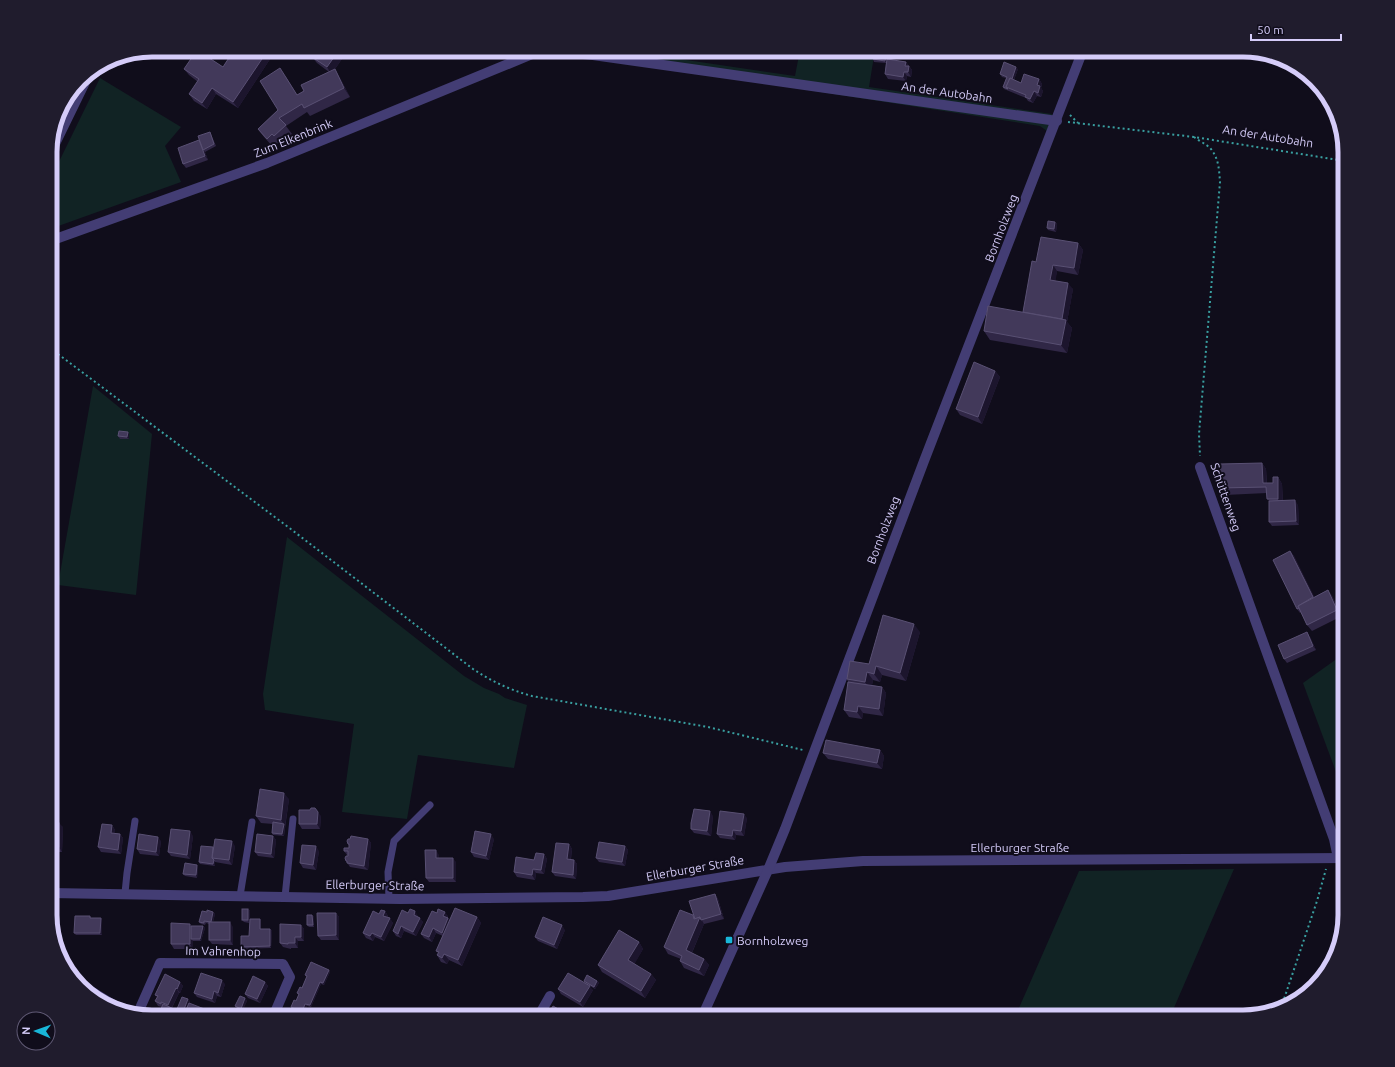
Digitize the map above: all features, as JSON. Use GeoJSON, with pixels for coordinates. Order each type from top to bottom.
{"type":"FeatureCollection","features":[{"type":"Feature","properties":{"kind":"street","name":"Zum Elkenbrink"},"geometry":{"type":"LineString","coordinates":[[57,238],[267,163],[525,57]]}},
{"type":"Feature","properties":{"kind":"street","name":"An der Autobahn"},"geometry":{"type":"LineString","coordinates":[[618,57],[1057,121]]}},
{"type":"Feature","properties":{"kind":"street","name":"Bornholzweg"},"geometry":{"type":"LineString","coordinates":[[705,1010],[768,870],[918,476],[1057,121],[1080,57]]}},
{"type":"Feature","properties":{"kind":"street"},"geometry":{"type":"LineString","coordinates":[[59,136],[82,88]]}},
{"type":"Feature","properties":{"kind":"street","name":"Schüttenweg"},"geometry":{"type":"LineString","coordinates":[[1200,467],[1334,839],[1337,858]]}},
{"type":"Feature","properties":{"kind":"street","name":"Ellerburger Straße"},"geometry":{"type":"LineString","coordinates":[[57,893],[125,893],[389,899],[548,898],[608,896],[768,870],[806,865],[863,862],[1337,858]]}},
{"type":"Feature","properties":{"kind":"street","name":"Im Vahrenhop"},"geometry":{"type":"LineString","coordinates":[[139,1009],[160,963],[283,964],[290,977],[276,1010]]}},
{"type":"Feature","properties":{"kind":"street"},"geometry":{"type":"LineString","coordinates":[[542,1010],[550,996]]}},
{"type":"Feature","properties":{"kind":"lane"},"geometry":{"type":"LineString","coordinates":[[389,899],[388,872],[394,841],[430,805]]}},
{"type":"Feature","properties":{"kind":"lane"},"geometry":{"type":"LineString","coordinates":[[285,897],[293,819]]}},
{"type":"Feature","properties":{"kind":"lane"},"geometry":{"type":"LineString","coordinates":[[125,893],[135,821]]}},
{"type":"Feature","properties":{"kind":"lane"},"geometry":{"type":"LineString","coordinates":[[240,896],[252,822]]}},
{"type":"Feature","properties":{"kind":"path","name":"An der Autobahn"},"geometry":{"type":"LineString","coordinates":[[1057,121],[1194,137],[1338,160]]}},
{"type":"Feature","properties":{"kind":"path","name":"Schüttenweg"},"geometry":{"type":"LineString","coordinates":[[1194,137],[1210,148],[1220,169],[1199,434],[1200,467]]}},
{"type":"Feature","properties":{"kind":"path"},"geometry":{"type":"LineString","coordinates":[[57,353],[488,679],[514,691],[532,696],[708,727],[814,752]]}},
{"type":"Feature","properties":{"kind":"path"},"geometry":{"type":"LineString","coordinates":[[1283,1001],[1317,901],[1337,858]]}},
{"type":"Feature","properties":{"kind":"shaded area"},"geometry":{"type":"Polygon","coordinates":[[[593,57],[666,57],[795,76],[799,57],[874,57],[869,87],[1052,114],[1047,131],[1040,126],[593,57]]]}},
{"type":"Feature","properties":{"kind":"shaded area"},"geometry":{"type":"Polygon","coordinates":[[[100,78],[181,127],[165,146],[181,182],[57,226],[57,166],[100,78]]]}},
{"type":"Feature","properties":{"kind":"shaded area"},"geometry":{"type":"Polygon","coordinates":[[[93,386],[152,434],[136,595],[58,585],[93,386]]]}},
{"type":"Feature","properties":{"kind":"shaded area"},"geometry":{"type":"Polygon","coordinates":[[[287,537],[464,676],[505,698],[527,705],[514,768],[418,755],[407,819],[342,812],[354,724],[265,710],[263,694],[287,537]]]}},
{"type":"Feature","properties":{"kind":"shaded area"},"geometry":{"type":"Polygon","coordinates":[[[1338,658],[1338,777],[1303,683],[1338,658]]]}},
{"type":"Feature","properties":{"kind":"shaded area"},"geometry":{"type":"Polygon","coordinates":[[[1234,869],[1173,1010],[1018,1010],[1079,871],[1234,869]]]}},
{"type":"Feature","properties":{"kind":"building"},"geometry":{"type":"Polygon","coordinates":[[[192,57],[208,57],[223,67],[229,57],[263,57],[233,102],[212,88],[202,103],[189,94],[199,79],[184,69],[192,57]]]}},
{"type":"Feature","properties":{"kind":"building"},"geometry":{"type":"Polygon","coordinates":[[[312,57],[334,57],[327,67],[312,57]]]}},
{"type":"Feature","properties":{"kind":"building"},"geometry":{"type":"Polygon","coordinates":[[[873,57],[886,57],[885,61],[873,59],[873,57]]]}},
{"type":"Feature","properties":{"kind":"building"},"geometry":{"type":"Polygon","coordinates":[[[887,59],[906,62],[905,66],[909,66],[908,72],[904,72],[903,77],[885,74],[887,59]]]}},
{"type":"Feature","properties":{"kind":"building"},"geometry":{"type":"Polygon","coordinates":[[[1004,62],[1016,67],[1012,79],[1010,78],[1006,87],[1008,89],[1003,87],[1007,77],[1000,74],[1004,62]]]}},
{"type":"Feature","properties":{"kind":"building"},"geometry":{"type":"Polygon","coordinates":[[[280,68],[297,95],[304,91],[301,85],[335,69],[344,88],[304,108],[302,104],[279,118],[286,125],[274,136],[272,134],[267,139],[258,129],[278,110],[260,81],[280,68]]]}},
{"type":"Feature","properties":{"kind":"building"},"geometry":{"type":"Polygon","coordinates":[[[1024,74],[1039,79],[1037,85],[1040,86],[1038,93],[1034,91],[1030,99],[1025,97],[1026,95],[1006,87],[1010,78],[1021,83],[1024,74]]]}},
{"type":"Feature","properties":{"kind":"building"},"geometry":{"type":"Polygon","coordinates":[[[210,132],[214,144],[203,150],[198,136],[210,132]]]}},
{"type":"Feature","properties":{"kind":"building"},"geometry":{"type":"Polygon","coordinates":[[[199,140],[205,156],[183,164],[178,148],[199,140]]]}},
{"type":"Feature","properties":{"kind":"building"},"geometry":{"type":"Polygon","coordinates":[[[1048,221],[1055,222],[1054,229],[1047,228],[1048,221]]]}},
{"type":"Feature","properties":{"kind":"building"},"geometry":{"type":"Polygon","coordinates":[[[1041,237],[1078,243],[1074,268],[1053,265],[1050,280],[1068,283],[1062,319],[1023,312],[1032,261],[1036,262],[1041,237]]]}},
{"type":"Feature","properties":{"kind":"building"},"geometry":{"type":"Polygon","coordinates":[[[988,306],[1066,320],[1061,345],[984,331],[988,306]]]}},
{"type":"Feature","properties":{"kind":"building"},"geometry":{"type":"Polygon","coordinates":[[[974,362],[995,371],[978,417],[956,409],[974,362]]]}},
{"type":"Feature","properties":{"kind":"building"},"geometry":{"type":"Polygon","coordinates":[[[119,431],[128,432],[127,437],[118,436],[119,431]]]}},
{"type":"Feature","properties":{"kind":"building"},"geometry":{"type":"Polygon","coordinates":[[[1262,463],[1263,483],[1273,483],[1273,477],[1278,477],[1278,499],[1267,499],[1266,487],[1221,488],[1220,464],[1262,463]]]}},
{"type":"Feature","properties":{"kind":"building"},"geometry":{"type":"Polygon","coordinates":[[[1295,500],[1296,521],[1269,522],[1269,501],[1295,500]]]}},
{"type":"Feature","properties":{"kind":"building"},"geometry":{"type":"Polygon","coordinates":[[[1290,551],[1313,597],[1298,606],[1299,608],[1297,609],[1273,560],[1290,551]]]}},
{"type":"Feature","properties":{"kind":"building"},"geometry":{"type":"Polygon","coordinates":[[[1328,590],[1337,610],[1307,625],[1298,606],[1328,590]]]}},
{"type":"Feature","properties":{"kind":"building"},"geometry":{"type":"Polygon","coordinates":[[[883,615],[914,624],[900,673],[876,666],[874,674],[867,672],[865,682],[847,679],[850,661],[869,664],[883,615]]]}},
{"type":"Feature","properties":{"kind":"building"},"geometry":{"type":"Polygon","coordinates":[[[1307,632],[1313,646],[1284,659],[1278,645],[1307,632]]]}},
{"type":"Feature","properties":{"kind":"building"},"geometry":{"type":"Polygon","coordinates":[[[848,682],[882,687],[879,709],[858,706],[857,712],[844,710],[848,682]]]}},
{"type":"Feature","properties":{"kind":"building"},"geometry":{"type":"Polygon","coordinates":[[[826,740],[880,750],[877,763],[823,753],[826,740]]]}},
{"type":"Feature","properties":{"kind":"building"},"geometry":{"type":"Polygon","coordinates":[[[260,789],[284,793],[281,820],[256,816],[260,789]]]}},
{"type":"Feature","properties":{"kind":"building"},"geometry":{"type":"Polygon","coordinates":[[[311,808],[315,808],[318,812],[317,824],[299,824],[299,810],[310,810],[311,808]]]}},
{"type":"Feature","properties":{"kind":"building"},"geometry":{"type":"Polygon","coordinates":[[[694,809],[710,811],[707,831],[691,829],[694,809]]]}},
{"type":"Feature","properties":{"kind":"building"},"geometry":{"type":"Polygon","coordinates":[[[720,811],[744,814],[741,831],[733,830],[732,836],[717,834],[720,811]]]}},
{"type":"Feature","properties":{"kind":"building"},"geometry":{"type":"Polygon","coordinates":[[[273,822],[284,824],[282,834],[272,833],[273,822]]]}},
{"type":"Feature","properties":{"kind":"building"},"geometry":{"type":"Polygon","coordinates":[[[57,823],[59,823],[59,847],[57,847],[57,823]]]}},
{"type":"Feature","properties":{"kind":"building"},"geometry":{"type":"Polygon","coordinates":[[[102,824],[112,825],[111,833],[120,834],[118,850],[98,847],[102,824]]]}},
{"type":"Feature","properties":{"kind":"building"},"geometry":{"type":"Polygon","coordinates":[[[171,829],[190,831],[187,855],[168,852],[171,829]]]}},
{"type":"Feature","properties":{"kind":"building"},"geometry":{"type":"Polygon","coordinates":[[[475,831],[491,834],[486,856],[471,852],[475,831]]]}},
{"type":"Feature","properties":{"kind":"building"},"geometry":{"type":"Polygon","coordinates":[[[139,834],[158,837],[156,852],[137,849],[139,834]]]}},
{"type":"Feature","properties":{"kind":"building"},"geometry":{"type":"Polygon","coordinates":[[[257,834],[273,836],[271,854],[255,852],[257,834]]]}},
{"type":"Feature","properties":{"kind":"building"},"geometry":{"type":"Polygon","coordinates":[[[351,836],[368,839],[364,866],[347,863],[346,861],[345,858],[348,856],[348,851],[344,851],[344,848],[349,848],[347,841],[351,836]]]}},
{"type":"Feature","properties":{"kind":"building"},"geometry":{"type":"Polygon","coordinates":[[[215,839],[232,841],[229,860],[212,858],[215,839]]]}},
{"type":"Feature","properties":{"kind":"building"},"geometry":{"type":"Polygon","coordinates":[[[599,842],[625,846],[622,862],[596,858],[599,842]]]}},
{"type":"Feature","properties":{"kind":"building"},"geometry":{"type":"Polygon","coordinates":[[[556,843],[569,844],[567,859],[574,860],[573,875],[552,872],[556,843]]]}},
{"type":"Feature","properties":{"kind":"building"},"geometry":{"type":"Polygon","coordinates":[[[302,845],[316,846],[313,865],[300,863],[302,845]]]}},
{"type":"Feature","properties":{"kind":"building"},"geometry":{"type":"Polygon","coordinates":[[[201,846],[213,847],[213,864],[199,862],[201,846]]]}},
{"type":"Feature","properties":{"kind":"building"},"geometry":{"type":"Polygon","coordinates":[[[425,850],[436,850],[436,858],[453,858],[453,878],[426,878],[425,850]]]}},
{"type":"Feature","properties":{"kind":"building"},"geometry":{"type":"Polygon","coordinates":[[[536,853],[544,854],[541,870],[533,869],[532,875],[514,872],[516,857],[534,860],[536,853]]]}},
{"type":"Feature","properties":{"kind":"building"},"geometry":{"type":"Polygon","coordinates":[[[185,863],[197,865],[196,875],[183,874],[185,863]]]}},
{"type":"Feature","properties":{"kind":"building"},"geometry":{"type":"Polygon","coordinates":[[[715,894],[721,914],[701,920],[700,917],[695,919],[689,901],[715,894]]]}},
{"type":"Feature","properties":{"kind":"building"},"geometry":{"type":"Polygon","coordinates":[[[455,908],[477,917],[458,960],[444,954],[442,958],[437,955],[439,952],[436,951],[455,908]]]}},
{"type":"Feature","properties":{"kind":"building"},"geometry":{"type":"Polygon","coordinates":[[[242,909],[248,909],[248,920],[242,920],[242,909]]]}},
{"type":"Feature","properties":{"kind":"building"},"geometry":{"type":"Polygon","coordinates":[[[410,909],[415,911],[414,915],[420,918],[413,932],[401,926],[398,934],[393,931],[402,910],[408,913],[410,909]]]}},
{"type":"Feature","properties":{"kind":"building"},"geometry":{"type":"Polygon","coordinates":[[[438,909],[445,912],[443,916],[448,918],[442,933],[433,928],[429,937],[421,934],[432,911],[437,913],[438,909]]]}},
{"type":"Feature","properties":{"kind":"building"},"geometry":{"type":"Polygon","coordinates":[[[207,910],[213,912],[211,922],[199,922],[202,911],[207,912],[207,910]]]}},
{"type":"Feature","properties":{"kind":"building"},"geometry":{"type":"Polygon","coordinates":[[[381,910],[385,911],[383,916],[390,918],[381,937],[372,933],[370,936],[363,933],[373,911],[379,914],[381,910]]]}},
{"type":"Feature","properties":{"kind":"building"},"geometry":{"type":"Polygon","coordinates":[[[680,910],[693,915],[694,919],[700,917],[686,950],[704,959],[699,970],[680,961],[682,956],[664,947],[680,910]]]}},
{"type":"Feature","properties":{"kind":"building"},"geometry":{"type":"Polygon","coordinates":[[[317,913],[336,913],[336,935],[318,936],[317,913]]]}},
{"type":"Feature","properties":{"kind":"building"},"geometry":{"type":"Polygon","coordinates":[[[307,915],[312,915],[313,925],[307,925],[307,915]]]}},
{"type":"Feature","properties":{"kind":"building"},"geometry":{"type":"Polygon","coordinates":[[[75,916],[101,918],[100,933],[74,933],[75,916]]]}},
{"type":"Feature","properties":{"kind":"building"},"geometry":{"type":"Polygon","coordinates":[[[543,917],[562,925],[554,945],[535,937],[543,917]]]}},
{"type":"Feature","properties":{"kind":"building"},"geometry":{"type":"Polygon","coordinates":[[[250,919],[260,919],[260,929],[270,929],[270,946],[241,947],[241,936],[249,936],[250,919]]]}},
{"type":"Feature","properties":{"kind":"building"},"geometry":{"type":"Polygon","coordinates":[[[209,922],[230,922],[230,940],[209,940],[209,922]]]}},
{"type":"Feature","properties":{"kind":"building"},"geometry":{"type":"Polygon","coordinates":[[[171,923],[190,924],[190,944],[171,944],[171,923]]]}},
{"type":"Feature","properties":{"kind":"building"},"geometry":{"type":"Polygon","coordinates":[[[280,924],[301,925],[301,937],[295,937],[295,943],[280,943],[280,924]]]}},
{"type":"Feature","properties":{"kind":"building"},"geometry":{"type":"Polygon","coordinates":[[[191,926],[203,926],[200,939],[191,939],[191,926]]]}},
{"type":"Feature","properties":{"kind":"building"},"geometry":{"type":"Polygon","coordinates":[[[619,930],[639,942],[628,960],[651,974],[641,991],[598,965],[619,930]]]}},
{"type":"Feature","properties":{"kind":"building"},"geometry":{"type":"Polygon","coordinates":[[[311,962],[329,970],[323,983],[320,982],[310,1005],[305,1004],[303,1010],[298,1010],[291,1007],[294,1000],[296,1001],[299,994],[297,993],[300,987],[302,988],[307,976],[305,975],[311,962]]]}},
{"type":"Feature","properties":{"kind":"building"},"geometry":{"type":"Polygon","coordinates":[[[201,973],[222,980],[218,993],[214,991],[212,999],[194,993],[201,973]]]}},
{"type":"Feature","properties":{"kind":"building"},"geometry":{"type":"Polygon","coordinates":[[[568,973],[590,986],[580,1002],[558,989],[568,973]]]}},
{"type":"Feature","properties":{"kind":"building"},"geometry":{"type":"Polygon","coordinates":[[[165,974],[180,982],[168,1005],[155,1001],[158,996],[155,995],[165,974]]]}},
{"type":"Feature","properties":{"kind":"building"},"geometry":{"type":"Polygon","coordinates":[[[587,975],[597,981],[594,987],[584,981],[587,975]]]}},
{"type":"Feature","properties":{"kind":"building"},"geometry":{"type":"Polygon","coordinates":[[[253,976],[265,982],[257,999],[245,994],[253,976]]]}},
{"type":"Feature","properties":{"kind":"building"},"geometry":{"type":"Polygon","coordinates":[[[240,996],[245,998],[241,1009],[235,1006],[240,996]]]}},
{"type":"Feature","properties":{"kind":"building"},"geometry":{"type":"Polygon","coordinates":[[[182,997],[188,999],[184,1010],[177,1009],[182,997]]]}},
{"type":"Feature","properties":{"kind":"building"},"geometry":{"type":"Polygon","coordinates":[[[189,1003],[207,1010],[186,1010],[189,1003]]]}},
{"type":"Feature","properties":{"kind":"building"},"geometry":{"type":"Polygon","coordinates":[[[163,1004],[176,1010],[161,1010],[163,1004]]]}},
{"type":"Feature","properties":{"kind":"building"},"geometry":{"type":"Polygon","coordinates":[[[553,1006],[560,1010],[550,1010],[553,1006]]]}},
{"type":"Feature","properties":{"kind":"place","name":"Bornholzweg"},"geometry":{"type":"Point","coordinates":[729,940]}}]}
